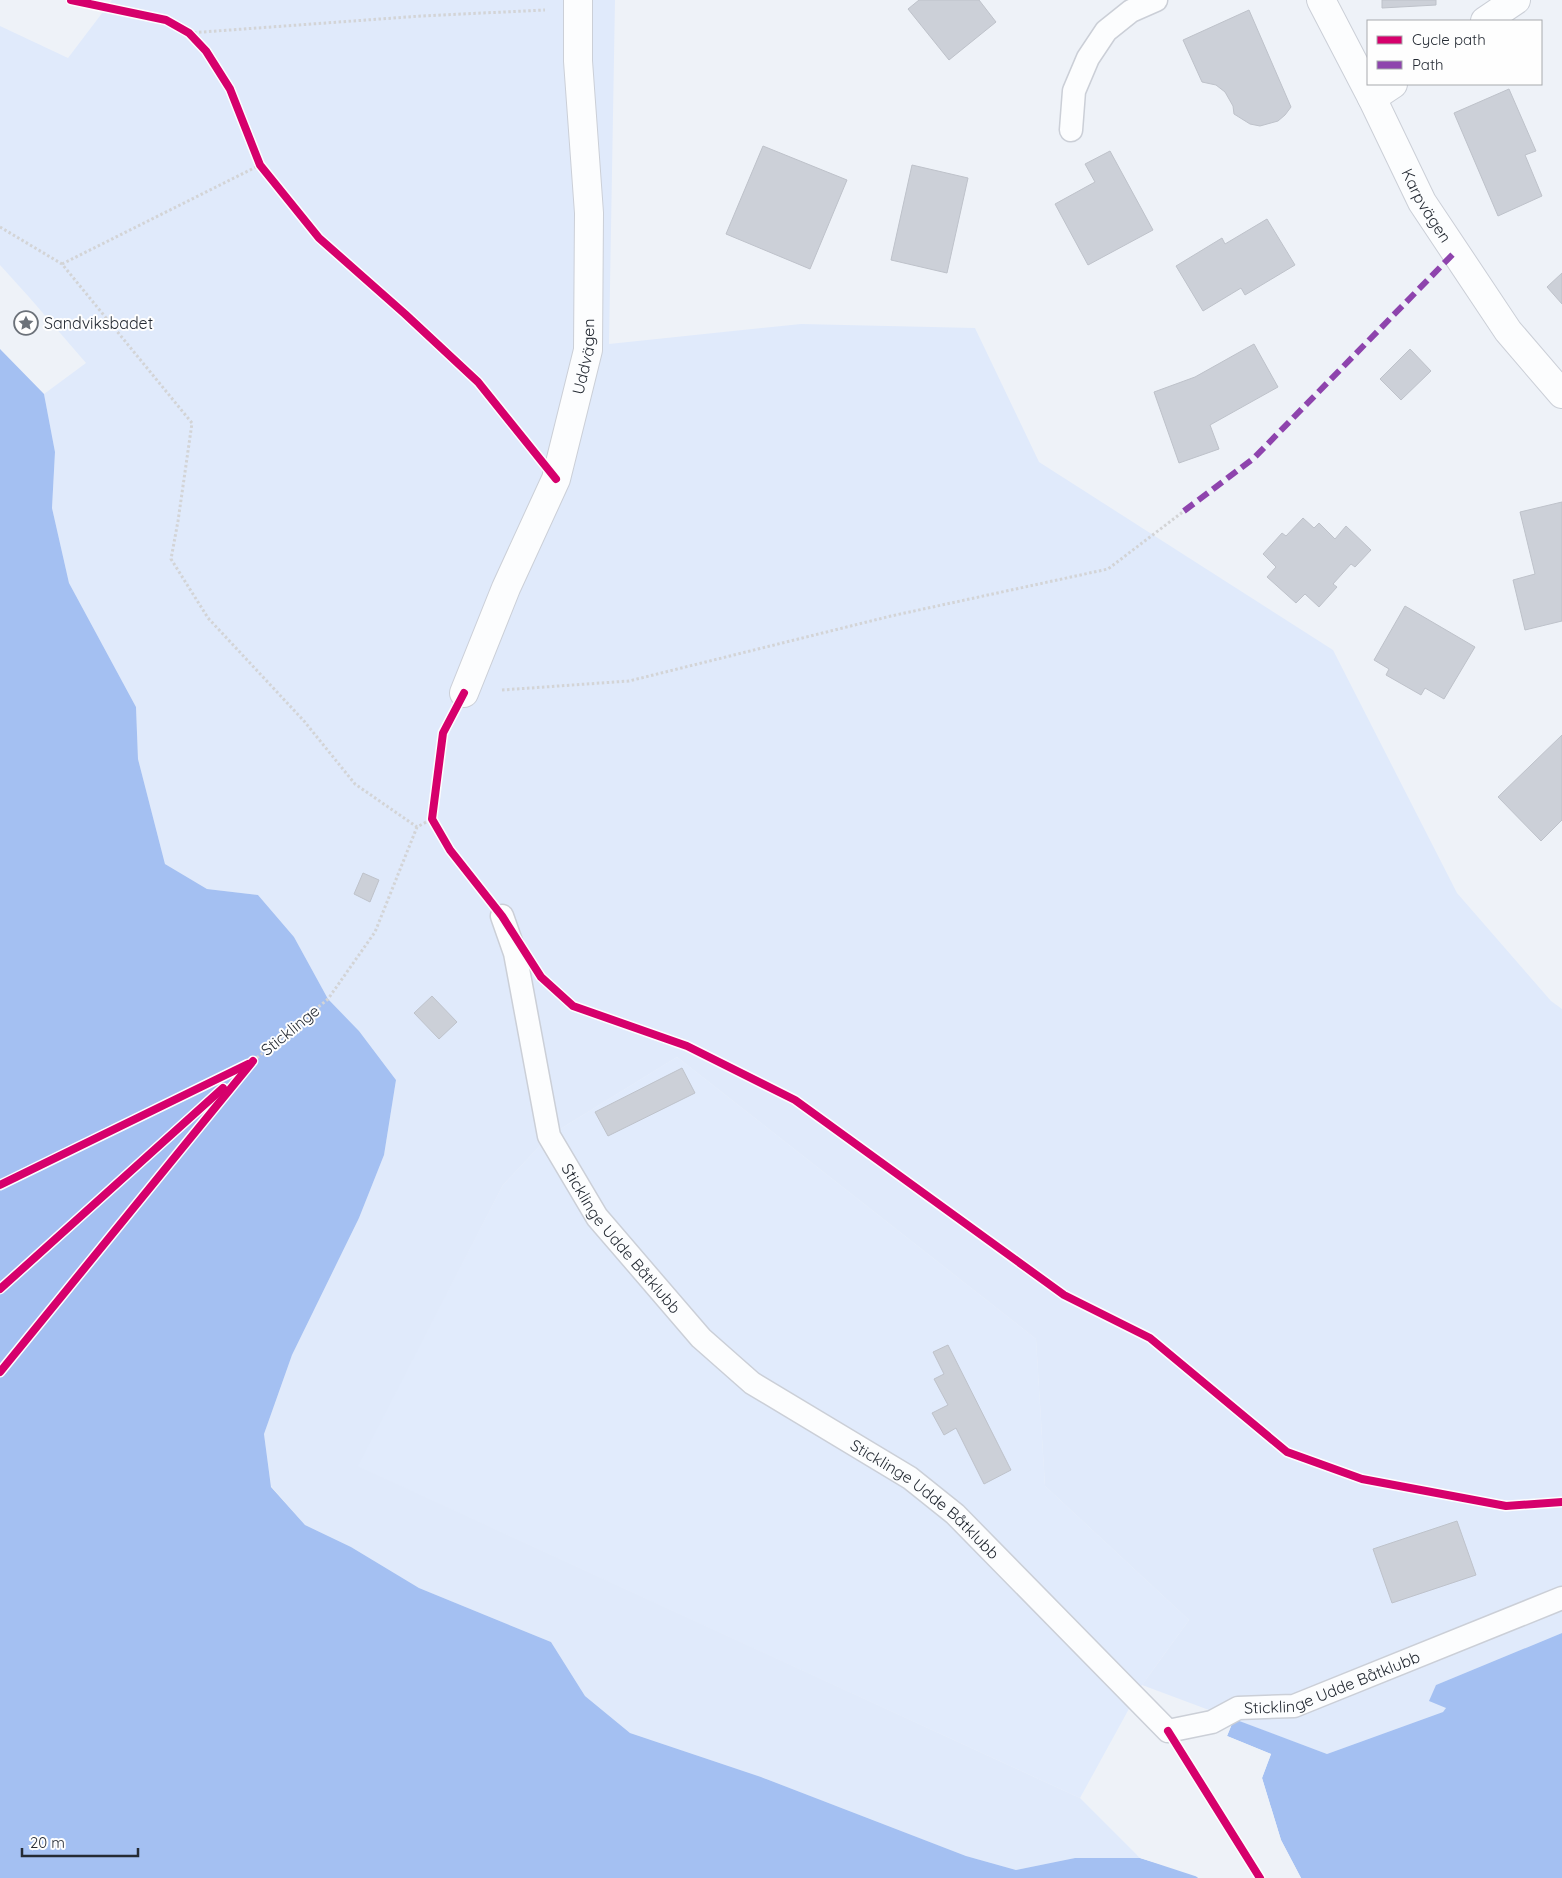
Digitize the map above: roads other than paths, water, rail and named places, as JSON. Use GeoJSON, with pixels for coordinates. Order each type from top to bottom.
{"type":"FeatureCollection","features":[{"type":"Feature","properties":{"kind":"street","name":"Karpvägen"},"geometry":{"type":"LineString","coordinates":[[1320,0],[1367,69]]}},
{"type":"Feature","properties":{"kind":"street"},"geometry":{"type":"LineString","coordinates":[[1486,20],[1516,0]]}},
{"type":"Feature","properties":{"kind":"street","name":"Uddvägen"},"geometry":{"type":"LineString","coordinates":[[464,693],[506,588],[556,479],[588,350],[589,213],[578,61],[578,4]]}},
{"type":"Feature","properties":{"kind":"street","name":"Karpvägen"},"geometry":{"type":"LineString","coordinates":[[1382,91],[1422,202],[1508,331],[1562,394]]}},
{"type":"Feature","properties":{"kind":"lane"},"geometry":{"type":"LineString","coordinates":[[1071,130],[1074,92],[1088,58],[1106,31],[1131,11],[1156,0]]}},
{"type":"Feature","properties":{"kind":"lane","name":"Sticklinge Udde Båtklubb"},"geometry":{"type":"LineString","coordinates":[[502,916],[515,953],[549,1136],[596,1217],[701,1338],[752,1383],[910,1478],[955,1514],[1168,1732],[1212,1722],[1238,1708],[1294,1706],[1562,1598]]}},
{"type":"Feature","properties":{"kind":"water"},"geometry":{"type":"Polygon","coordinates":[[[0,349],[44,394],[55,452],[52,508],[69,583],[136,707],[138,759],[165,864],[207,889],[258,895],[294,937],[328,999],[359,1031],[396,1080],[384,1155],[359,1218],[292,1355],[264,1434],[271,1487],[305,1525],[351,1547],[419,1588],[551,1642],[585,1696],[630,1733],[761,1777],[966,1856],[1016,1870],[1075,1858],[1140,1858],[1194,1874],[1198,1878],[0,1878],[0,349]]]}},
{"type":"Feature","properties":{"kind":"water"},"geometry":{"type":"Polygon","coordinates":[[[1562,1633],[1562,1878],[1301,1878],[1281,1840],[1262,1778],[1271,1754],[1227,1736],[1234,1719],[1327,1754],[1443,1712],[1446,1708],[1429,1701],[1436,1685],[1562,1633]]]}},
{"type":"Feature","properties":{"kind":"place","name":"Sandviksbadet"},"geometry":{"type":"Point","coordinates":[26,323]}}]}
